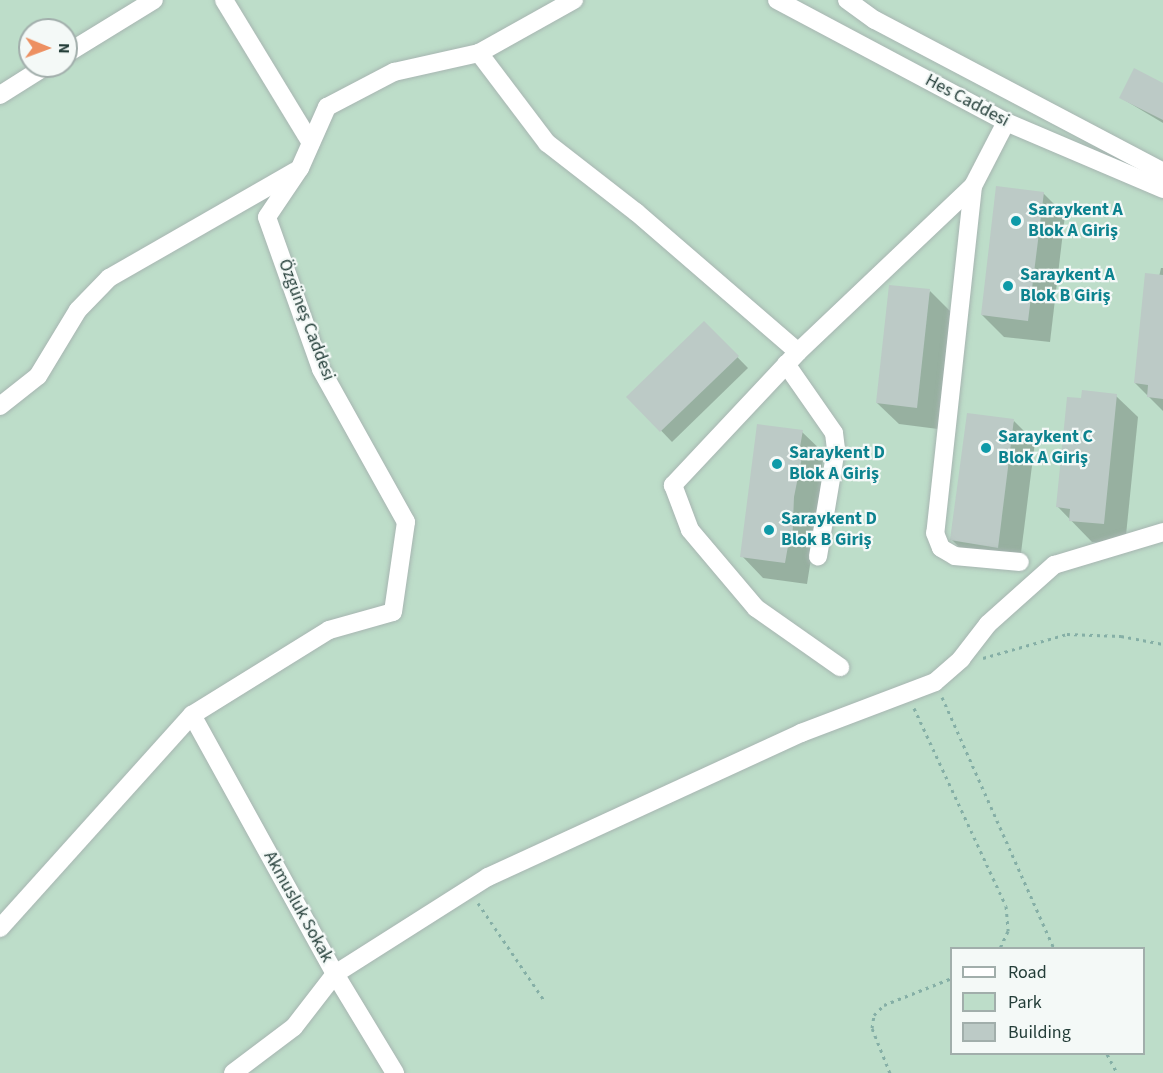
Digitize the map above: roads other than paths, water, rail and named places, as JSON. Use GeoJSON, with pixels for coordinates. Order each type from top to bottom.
{"type":"FeatureCollection","features":[{"type":"Feature","properties":{"kind":"street"},"geometry":{"type":"LineString","coordinates":[[78,47],[154,0]]}},
{"type":"Feature","properties":{"kind":"street"},"geometry":{"type":"LineString","coordinates":[[224,0],[311,143]]}},
{"type":"Feature","properties":{"kind":"street","name":"Özgüneş Caddesi"},"geometry":{"type":"LineString","coordinates":[[192,715],[329,630],[393,612],[406,522],[321,369],[267,217],[300,168],[327,107],[394,72],[479,53],[574,0]]}},
{"type":"Feature","properties":{"kind":"street","name":"Hes Caddesi"},"geometry":{"type":"LineString","coordinates":[[777,0],[1006,122],[1163,189]]}},
{"type":"Feature","properties":{"kind":"street","name":"Hes Caddesi"},"geometry":{"type":"LineString","coordinates":[[847,0],[875,20],[1163,172]]}},
{"type":"Feature","properties":{"kind":"street"},"geometry":{"type":"LineString","coordinates":[[863,0],[875,20]]}},
{"type":"Feature","properties":{"kind":"street"},"geometry":{"type":"LineString","coordinates":[[479,53],[547,143],[636,212],[792,358],[826,419],[835,441],[818,557]]}},
{"type":"Feature","properties":{"kind":"street"},"geometry":{"type":"LineString","coordinates":[[0,94],[26,78]]}},
{"type":"Feature","properties":{"kind":"street"},"geometry":{"type":"LineString","coordinates":[[840,667],[756,608],[690,530],[674,485],[792,358],[973,186],[1006,122]]}},
{"type":"Feature","properties":{"kind":"street"},"geometry":{"type":"LineString","coordinates":[[0,406],[38,376],[78,310],[109,278],[300,168]]}},
{"type":"Feature","properties":{"kind":"street"},"geometry":{"type":"LineString","coordinates":[[973,186],[935,532],[941,548],[955,556],[1020,562]]}},
{"type":"Feature","properties":{"kind":"street"},"geometry":{"type":"LineString","coordinates":[[395,1073],[335,974],[469,889],[663,794],[801,733],[935,682],[961,659],[988,624],[1054,565],[1163,532]]}},
{"type":"Feature","properties":{"kind":"street"},"geometry":{"type":"LineString","coordinates":[[0,927],[192,715]]}},
{"type":"Feature","properties":{"kind":"street","name":"Akmusluk Sokak"},"geometry":{"type":"LineString","coordinates":[[192,715],[335,974],[294,1027],[233,1073]]}},
{"type":"Feature","properties":{"kind":"place","name":"Saraykent A Blok A Giriş"},"geometry":{"type":"Point","coordinates":[1016,221]}},
{"type":"Feature","properties":{"kind":"place","name":"Saraykent A Blok B Giriş"},"geometry":{"type":"Point","coordinates":[1008,286]}},
{"type":"Feature","properties":{"kind":"place","name":"Saraykent C Blok A Giriş"},"geometry":{"type":"Point","coordinates":[986,448]}},
{"type":"Feature","properties":{"kind":"place","name":"Saraykent D Blok A Giriş"},"geometry":{"type":"Point","coordinates":[777,464]}},
{"type":"Feature","properties":{"kind":"place","name":"Saraykent D Blok B Giriş"},"geometry":{"type":"Point","coordinates":[769,530]}}]}
